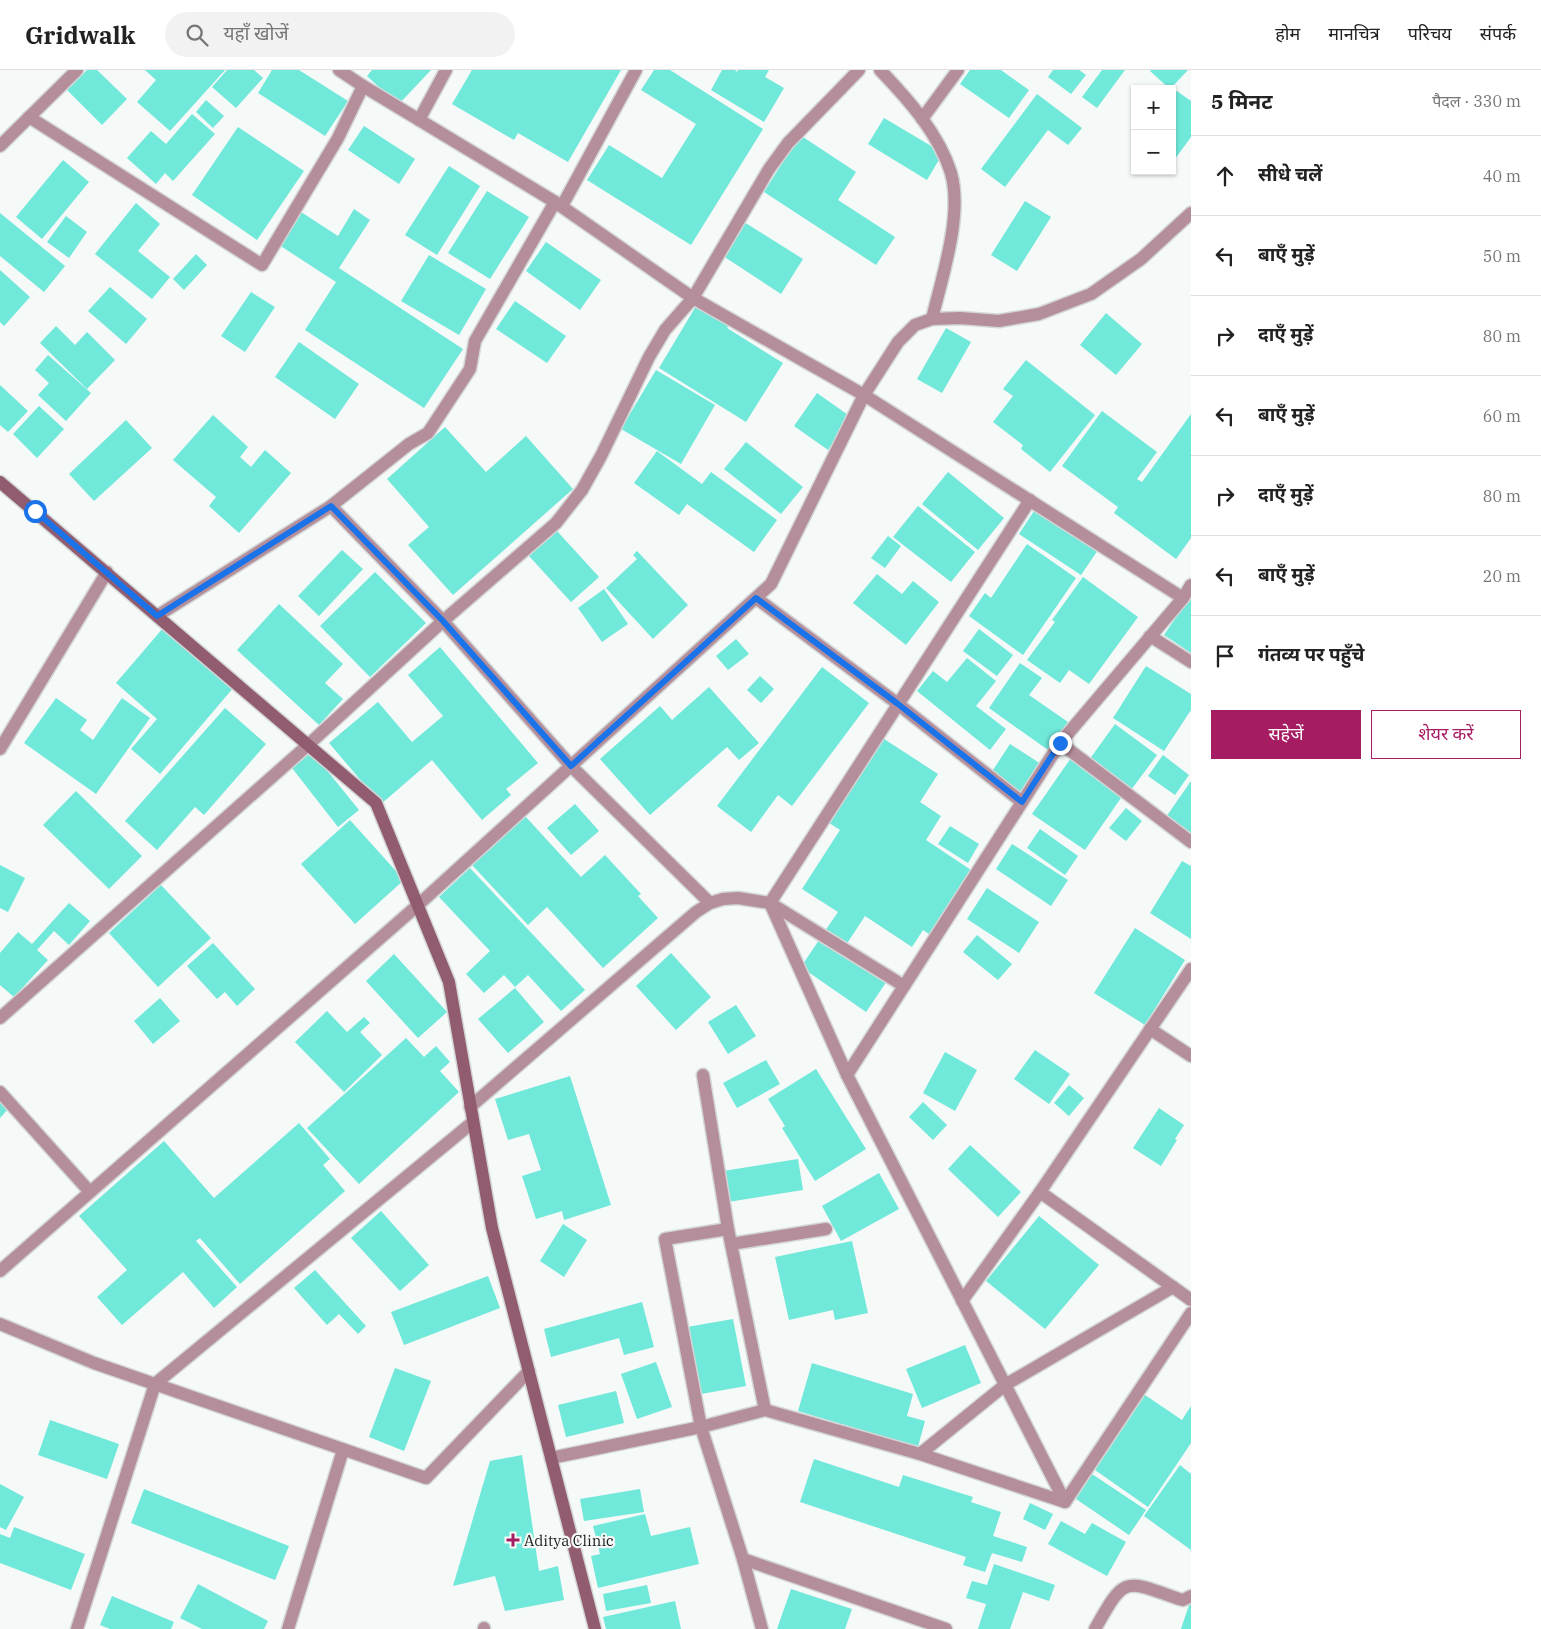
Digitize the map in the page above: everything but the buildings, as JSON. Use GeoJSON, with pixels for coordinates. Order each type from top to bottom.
{"type":"FeatureCollection","features":[{"type":"Feature","properties":{"kind":"street"},"geometry":{"type":"LineString","coordinates":[[0,146],[76,70]]}},
{"type":"Feature","properties":{"kind":"street"},"geometry":{"type":"LineString","coordinates":[[339,70],[558,204],[693,298],[864,395],[1183,598]]}},
{"type":"Feature","properties":{"kind":"street"},"geometry":{"type":"LineString","coordinates":[[418,120],[446,70]]}},
{"type":"Feature","properties":{"kind":"street"},"geometry":{"type":"LineString","coordinates":[[157,616],[331,506],[409,444],[428,433],[470,369],[475,341],[636,70]]}},
{"type":"Feature","properties":{"kind":"street"},"geometry":{"type":"LineString","coordinates":[[0,1018],[308,745],[443,621],[556,523],[582,490],[601,456],[649,357],[665,330],[693,298],[769,169],[783,149],[808,121],[859,70]]}},
{"type":"Feature","properties":{"kind":"street"},"geometry":{"type":"LineString","coordinates":[[880,70],[896,86],[922,119],[939,144],[951,174],[954,199],[952,234],[932,319]]}},
{"type":"Feature","properties":{"kind":"street"},"geometry":{"type":"LineString","coordinates":[[922,119],[958,70]]}},
{"type":"Feature","properties":{"kind":"street"},"geometry":{"type":"LineString","coordinates":[[29,117],[262,266],[338,138],[363,86]]}},
{"type":"Feature","properties":{"kind":"street"},"geometry":{"type":"LineString","coordinates":[[0,1271],[418,905],[771,584],[864,395],[898,342],[915,325],[932,319],[960,318],[999,321],[1039,314],[1091,294],[1141,259],[1191,213]]}},
{"type":"Feature","properties":{"kind":"street"},"geometry":{"type":"LineString","coordinates":[[0,482],[376,803],[449,982],[492,1228],[595,1629]]}},
{"type":"Feature","properties":{"kind":"street"},"geometry":{"type":"LineString","coordinates":[[770,903],[1030,500]]}},
{"type":"Feature","properties":{"kind":"street"},"geometry":{"type":"LineString","coordinates":[[331,506],[443,621],[571,766],[710,902]]}},
{"type":"Feature","properties":{"kind":"street"},"geometry":{"type":"LineString","coordinates":[[0,749],[106,572]]}},
{"type":"Feature","properties":{"kind":"street"},"geometry":{"type":"LineString","coordinates":[[847,1075],[1060,743],[1183,598],[1191,585]]}},
{"type":"Feature","properties":{"kind":"street"},"geometry":{"type":"LineString","coordinates":[[756,598],[898,704],[1022,802]]}},
{"type":"Feature","properties":{"kind":"street"},"geometry":{"type":"LineString","coordinates":[[1150,636],[1191,662]]}},
{"type":"Feature","properties":{"kind":"street"},"geometry":{"type":"LineString","coordinates":[[1060,743],[1191,842]]}},
{"type":"Feature","properties":{"kind":"street"},"geometry":{"type":"LineString","coordinates":[[470,1107],[710,902],[738,898],[770,903],[904,986]]}},
{"type":"Feature","properties":{"kind":"street"},"geometry":{"type":"LineString","coordinates":[[770,903],[847,1075],[1065,1502]]}},
{"type":"Feature","properties":{"kind":"street"},"geometry":{"type":"LineString","coordinates":[[962,1301],[1040,1192],[1191,969]]}},
{"type":"Feature","properties":{"kind":"street"},"geometry":{"type":"LineString","coordinates":[[1150,1029],[1191,1056]]}},
{"type":"Feature","properties":{"kind":"street"},"geometry":{"type":"LineString","coordinates":[[703,1075],[728,1229],[765,1410]]}},
{"type":"Feature","properties":{"kind":"street"},"geometry":{"type":"LineString","coordinates":[[0,1092],[90,1192]]}},
{"type":"Feature","properties":{"kind":"street"},"geometry":{"type":"LineString","coordinates":[[77,1629],[155,1384],[473,1122]]}},
{"type":"Feature","properties":{"kind":"street"},"geometry":{"type":"LineString","coordinates":[[1040,1192],[1191,1300]]}},
{"type":"Feature","properties":{"kind":"street"},"geometry":{"type":"LineString","coordinates":[[728,1229],[665,1239],[701,1427],[743,1559],[760,1629]]}},
{"type":"Feature","properties":{"kind":"street"},"geometry":{"type":"LineString","coordinates":[[731,1244],[826,1229]]}},
{"type":"Feature","properties":{"kind":"street"},"geometry":{"type":"LineString","coordinates":[[920,1454],[1005,1385],[1173,1287]]}},
{"type":"Feature","properties":{"kind":"street"},"geometry":{"type":"LineString","coordinates":[[1065,1502],[1191,1313]]}},
{"type":"Feature","properties":{"kind":"street"},"geometry":{"type":"LineString","coordinates":[[0,1324],[94,1363],[426,1478],[529,1371]]}},
{"type":"Feature","properties":{"kind":"street"},"geometry":{"type":"LineString","coordinates":[[551,1458],[701,1427],[765,1410],[920,1454],[1065,1502]]}},
{"type":"Feature","properties":{"kind":"street"},"geometry":{"type":"LineString","coordinates":[[288,1629],[343,1450]]}},
{"type":"Feature","properties":{"kind":"street"},"geometry":{"type":"LineString","coordinates":[[743,1559],[946,1629]]}},
{"type":"Feature","properties":{"kind":"street"},"geometry":{"type":"LineString","coordinates":[[1095,1629],[1112,1598],[1119,1590],[1126,1586],[1143,1586],[1179,1600],[1191,1596]]}},
{"type":"Feature","properties":{"kind":"place","name":"Aditya Clinic"},"geometry":{"type":"Point","coordinates":[513,1540]}},
{"type":"Feature","properties":{"kind":"route"},"geometry":{"type":"LineString","coordinates":[[35,511],[157,616],[331,506],[443,621],[571,766],[756,598],[898,704],[1022,802],[1060,743]]}}]}
